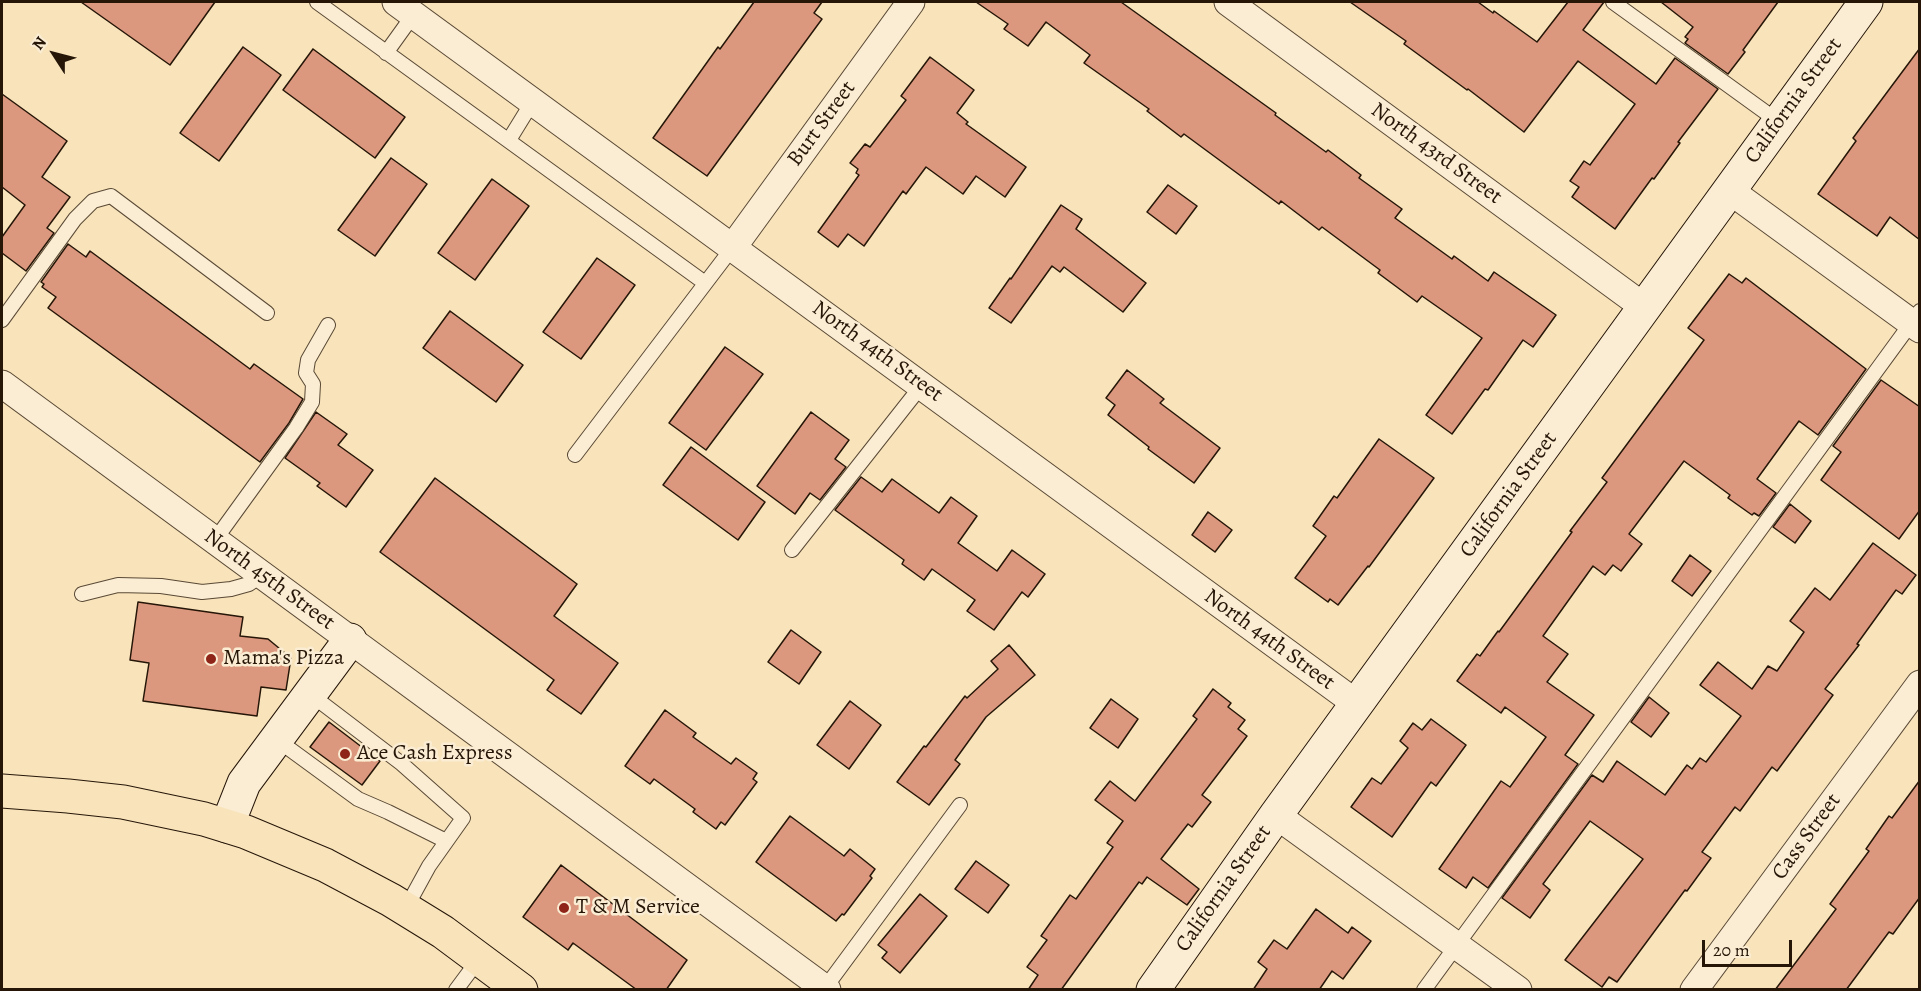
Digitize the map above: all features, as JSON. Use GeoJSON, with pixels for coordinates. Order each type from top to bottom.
{"type":"FeatureCollection","features":[{"type":"Feature","properties":{"kind":"main road"},"geometry":{"type":"LineString","coordinates":[[2,791],[123,802],[204,819],[304,855],[349,876],[406,908],[443,932],[521,990]]}},
{"type":"Feature","properties":{"kind":"street","name":"Burt Street"},"geometry":{"type":"LineString","coordinates":[[733,247],[911,2]]}},
{"type":"Feature","properties":{"kind":"street","name":"North 43rd Street"},"geometry":{"type":"LineString","coordinates":[[1228,2],[1644,307]]}},
{"type":"Feature","properties":{"kind":"street","name":"California Street"},"geometry":{"type":"LineString","coordinates":[[1153,990],[1276,815],[1866,2]]}},
{"type":"Feature","properties":{"kind":"street","name":"North 44th Street"},"geometry":{"type":"LineString","coordinates":[[405,8],[1357,704]]}},
{"type":"Feature","properties":{"kind":"street"},"geometry":{"type":"LineString","coordinates":[[1729,190],[1917,321]]}},
{"type":"Feature","properties":{"kind":"street","name":"North 45th Street"},"geometry":{"type":"LineString","coordinates":[[2,384],[826,989]]}},
{"type":"Feature","properties":{"kind":"street"},"geometry":{"type":"LineString","coordinates":[[227,826],[244,783],[350,640]]}},
{"type":"Feature","properties":{"kind":"street","name":"Cass Street"},"geometry":{"type":"LineString","coordinates":[[1694,990],[1920,684]]}},
{"type":"Feature","properties":{"kind":"street"},"geometry":{"type":"LineString","coordinates":[[1276,815],[1518,990]]}},
{"type":"Feature","properties":{"kind":"lane"},"geometry":{"type":"LineString","coordinates":[[317,2],[705,283]]}},
{"type":"Feature","properties":{"kind":"lane"},"geometry":{"type":"LineString","coordinates":[[1613,2],[1779,122]]}},
{"type":"Feature","properties":{"kind":"lane"},"geometry":{"type":"LineString","coordinates":[[386,53],[405,8]]}},
{"type":"Feature","properties":{"kind":"lane"},"geometry":{"type":"LineString","coordinates":[[509,140],[533,101]]}},
{"type":"Feature","properties":{"kind":"lane"},"geometry":{"type":"LineString","coordinates":[[2,320],[75,219],[93,201],[111,196],[267,313]]}},
{"type":"Feature","properties":{"kind":"lane"},"geometry":{"type":"LineString","coordinates":[[575,455],[733,247]]}},
{"type":"Feature","properties":{"kind":"lane"},"geometry":{"type":"LineString","coordinates":[[1424,990],[1917,321]]}},
{"type":"Feature","properties":{"kind":"lane"},"geometry":{"type":"LineString","coordinates":[[215,540],[296,428],[312,402],[313,384],[306,373],[308,360],[328,325]]}},
{"type":"Feature","properties":{"kind":"lane"},"geometry":{"type":"LineString","coordinates":[[792,550],[922,385]]}},
{"type":"Feature","properties":{"kind":"lane"},"geometry":{"type":"LineString","coordinates":[[82,594],[118,585],[161,586],[202,592],[231,589],[249,584],[261,575]]}},
{"type":"Feature","properties":{"kind":"lane"},"geometry":{"type":"LineString","coordinates":[[310,694],[402,764],[463,818],[429,866],[406,908]]}},
{"type":"Feature","properties":{"kind":"lane"},"geometry":{"type":"LineString","coordinates":[[276,739],[352,795],[447,841]]}},
{"type":"Feature","properties":{"kind":"lane"},"geometry":{"type":"LineString","coordinates":[[826,989],[960,804]]}},
{"type":"Feature","properties":{"kind":"lane"},"geometry":{"type":"LineString","coordinates":[[456,990],[479,959]]}},
{"type":"Feature","properties":{"kind":"building"},"geometry":{"type":"Polygon","coordinates":[[[81,2],[215,2],[170,65],[81,2]]]}},
{"type":"Feature","properties":{"kind":"building"},"geometry":{"type":"Polygon","coordinates":[[[754,2],[822,2],[814,13],[822,19],[707,176],[653,138],[718,47],[720,49],[754,2]]]}},
{"type":"Feature","properties":{"kind":"building"},"geometry":{"type":"Polygon","coordinates":[[[976,2],[1121,2],[1276,113],[1275,115],[1326,152],[1328,150],[1361,175],[1359,178],[1402,209],[1395,218],[1452,259],[1454,256],[1488,281],[1494,272],[1556,315],[1533,347],[1523,340],[1488,390],[1485,389],[1452,434],[1426,415],[1482,338],[1422,296],[1417,302],[1378,273],[1380,270],[1322,227],[1319,230],[1281,201],[1279,204],[1184,134],[1181,137],[1147,111],[1149,109],[1084,63],[1090,55],[1046,22],[1028,46],[1004,29],[1008,24],[976,2]]]}},
{"type":"Feature","properties":{"kind":"building"},"geometry":{"type":"Polygon","coordinates":[[[1350,2],[1478,2],[1537,42],[1568,2],[1604,2],[1583,30],[1656,84],[1675,58],[1718,89],[1615,229],[1572,197],[1579,187],[1570,181],[1584,161],[1590,165],[1635,104],[1578,61],[1524,132],[1404,44],[1406,41],[1350,2]]]}},
{"type":"Feature","properties":{"kind":"building"},"geometry":{"type":"Polygon","coordinates":[[[1661,2],[1778,2],[1728,74],[1685,43],[1688,39],[1685,37],[1693,27],[1661,2]]]}},
{"type":"Feature","properties":{"kind":"building"},"geometry":{"type":"Polygon","coordinates":[[[243,47],[281,75],[219,161],[180,133],[243,47]]]}},
{"type":"Feature","properties":{"kind":"building"},"geometry":{"type":"Polygon","coordinates":[[[1920,48],[1920,240],[1890,217],[1877,236],[1818,194],[1856,141],[1853,138],[1920,48]]]}},
{"type":"Feature","properties":{"kind":"building"},"geometry":{"type":"Polygon","coordinates":[[[313,49],[405,117],[375,158],[283,90],[313,49]]]}},
{"type":"Feature","properties":{"kind":"building"},"geometry":{"type":"Polygon","coordinates":[[[930,57],[974,90],[957,113],[968,122],[966,124],[1026,167],[1005,197],[976,176],[963,194],[926,167],[906,194],[903,191],[864,246],[848,234],[838,247],[818,232],[859,175],[856,173],[858,169],[850,163],[865,144],[870,147],[906,100],[901,96],[930,57]]]}},
{"type":"Feature","properties":{"kind":"building"},"geometry":{"type":"Polygon","coordinates":[[[2,94],[67,141],[42,177],[70,197],[47,228],[54,233],[26,271],[2,253],[2,237],[25,205],[2,187],[2,94]]]}},
{"type":"Feature","properties":{"kind":"building"},"geometry":{"type":"Polygon","coordinates":[[[391,158],[427,184],[375,256],[338,230],[391,158]]]}},
{"type":"Feature","properties":{"kind":"building"},"geometry":{"type":"Polygon","coordinates":[[[492,179],[529,206],[475,280],[438,253],[492,179]]]}},
{"type":"Feature","properties":{"kind":"building"},"geometry":{"type":"Polygon","coordinates":[[[1168,185],[1197,206],[1176,234],[1147,212],[1168,185]]]}},
{"type":"Feature","properties":{"kind":"building"},"geometry":{"type":"Polygon","coordinates":[[[1061,205],[1082,219],[1076,229],[1146,283],[1123,312],[1064,267],[1060,272],[1052,266],[1011,323],[989,308],[1061,205]]]}},
{"type":"Feature","properties":{"kind":"building"},"geometry":{"type":"Polygon","coordinates":[[[68,244],[86,257],[90,251],[250,369],[254,364],[303,399],[289,423],[260,462],[48,308],[56,297],[42,287],[44,284],[41,282],[68,244]]]}},
{"type":"Feature","properties":{"kind":"building"},"geometry":{"type":"Polygon","coordinates":[[[597,258],[635,285],[581,359],[543,332],[597,258]]]}},
{"type":"Feature","properties":{"kind":"building"},"geometry":{"type":"Polygon","coordinates":[[[1729,274],[1742,283],[1746,278],[1866,369],[1818,435],[1799,421],[1757,479],[1776,493],[1759,516],[1754,513],[1752,515],[1728,498],[1730,495],[1684,461],[1629,534],[1642,544],[1621,571],[1613,565],[1605,575],[1593,566],[1543,636],[1568,654],[1547,682],[1594,715],[1565,755],[1578,764],[1488,888],[1473,877],[1466,888],[1439,869],[1501,781],[1510,787],[1546,737],[1505,707],[1501,713],[1457,681],[1477,654],[1480,656],[1499,632],[1572,532],[1570,531],[1607,482],[1602,478],[1704,340],[1688,328],[1729,274]]]}},
{"type":"Feature","properties":{"kind":"building"},"geometry":{"type":"Polygon","coordinates":[[[450,311],[523,365],[496,402],[423,348],[450,311]]]}},
{"type":"Feature","properties":{"kind":"building"},"geometry":{"type":"Polygon","coordinates":[[[725,347],[763,374],[706,450],[669,423],[725,347]]]}},
{"type":"Feature","properties":{"kind":"building"},"geometry":{"type":"Polygon","coordinates":[[[1127,370],[1164,399],[1160,403],[1220,448],[1194,483],[1148,449],[1149,447],[1108,415],[1115,405],[1106,398],[1127,370]]]}},
{"type":"Feature","properties":{"kind":"building"},"geometry":{"type":"Polygon","coordinates":[[[1881,380],[1920,407],[1920,510],[1899,539],[1821,480],[1841,452],[1833,446],[1881,380]]]}},
{"type":"Feature","properties":{"kind":"building"},"geometry":{"type":"Polygon","coordinates":[[[316,412],[347,434],[338,445],[373,470],[346,507],[317,486],[320,483],[285,458],[316,412]]]}},
{"type":"Feature","properties":{"kind":"building"},"geometry":{"type":"Polygon","coordinates":[[[811,412],[849,440],[835,459],[846,467],[820,500],[810,493],[795,514],[757,486],[811,412]]]}},
{"type":"Feature","properties":{"kind":"building"},"geometry":{"type":"Polygon","coordinates":[[[1379,439],[1434,478],[1369,567],[1338,605],[1330,599],[1328,602],[1295,578],[1326,536],[1313,526],[1334,496],[1337,498],[1379,439]]]}},
{"type":"Feature","properties":{"kind":"building"},"geometry":{"type":"Polygon","coordinates":[[[691,447],[765,502],[738,540],[663,485],[691,447]]]}},
{"type":"Feature","properties":{"kind":"building"},"geometry":{"type":"Polygon","coordinates":[[[861,477],[882,492],[892,479],[939,513],[951,497],[977,516],[958,543],[997,571],[1012,550],[1045,574],[1028,597],[1022,592],[994,630],[967,611],[975,600],[932,569],[924,580],[902,564],[904,560],[835,510],[861,477]]]}},
{"type":"Feature","properties":{"kind":"building"},"geometry":{"type":"Polygon","coordinates":[[[435,478],[577,584],[554,616],[618,663],[581,714],[547,690],[554,680],[380,552],[435,478]]]}},
{"type":"Feature","properties":{"kind":"building"},"geometry":{"type":"Polygon","coordinates":[[[1790,504],[1811,521],[1795,543],[1773,527],[1790,504]]]}},
{"type":"Feature","properties":{"kind":"building"},"geometry":{"type":"Polygon","coordinates":[[[1208,512],[1232,530],[1215,552],[1192,535],[1208,512]]]}},
{"type":"Feature","properties":{"kind":"building"},"geometry":{"type":"Polygon","coordinates":[[[1873,543],[1916,575],[1902,594],[1896,590],[1857,644],[1859,645],[1825,689],[1833,695],[1777,771],[1772,767],[1740,811],[1735,807],[1702,852],[1711,858],[1687,891],[1685,890],[1617,982],[1609,977],[1602,987],[1565,960],[1643,859],[1590,821],[1543,884],[1550,890],[1530,918],[1502,898],[1592,775],[1603,782],[1617,761],[1665,795],[1687,765],[1692,769],[1700,758],[1706,762],[1741,716],[1700,685],[1718,662],[1752,689],[1768,666],[1777,671],[1804,632],[1790,621],[1815,588],[1830,600],[1873,543]]]}},
{"type":"Feature","properties":{"kind":"building"},"geometry":{"type":"Polygon","coordinates":[[[1690,555],[1711,571],[1692,596],[1672,581],[1690,555]]]}},
{"type":"Feature","properties":{"kind":"building","name":"Mama's Pizza"},"geometry":{"type":"Polygon","coordinates":[[[138,602],[243,617],[240,636],[268,639],[291,658],[286,690],[261,687],[257,716],[143,701],[149,663],[130,660],[138,602]]]}},
{"type":"Feature","properties":{"kind":"building"},"geometry":{"type":"Polygon","coordinates":[[[791,630],[821,652],[799,684],[768,662],[791,630]]]}},
{"type":"Feature","properties":{"kind":"building"},"geometry":{"type":"Polygon","coordinates":[[[1009,645],[1035,675],[986,717],[955,760],[960,764],[929,805],[897,782],[965,696],[967,698],[998,669],[991,661],[1009,645]]]}},
{"type":"Feature","properties":{"kind":"building"},"geometry":{"type":"Polygon","coordinates":[[[1213,689],[1231,703],[1228,707],[1245,720],[1238,729],[1247,736],[1202,795],[1211,802],[1192,827],[1188,824],[1161,859],[1199,889],[1187,905],[1147,877],[1142,884],[1139,882],[1061,990],[1028,990],[1038,975],[1027,967],[1047,940],[1041,936],[1070,895],[1076,899],[1113,847],[1107,843],[1123,821],[1095,800],[1110,781],[1135,801],[1197,719],[1193,716],[1213,689]]]}},
{"type":"Feature","properties":{"kind":"building"},"geometry":{"type":"Polygon","coordinates":[[[1649,697],[1669,713],[1651,737],[1631,722],[1649,697]]]}},
{"type":"Feature","properties":{"kind":"building"},"geometry":{"type":"Polygon","coordinates":[[[1111,699],[1138,719],[1118,748],[1090,728],[1111,699]]]}},
{"type":"Feature","properties":{"kind":"building"},"geometry":{"type":"Polygon","coordinates":[[[850,701],[881,725],[849,769],[817,745],[850,701]]]}},
{"type":"Feature","properties":{"kind":"building"},"geometry":{"type":"Polygon","coordinates":[[[665,710],[696,733],[693,737],[731,764],[736,758],[757,773],[753,779],[757,782],[725,825],[721,822],[716,829],[693,812],[695,809],[654,779],[650,784],[625,766],[665,710]]]}},
{"type":"Feature","properties":{"kind":"building"},"geometry":{"type":"Polygon","coordinates":[[[1431,719],[1466,745],[1436,786],[1431,782],[1392,837],[1351,807],[1372,778],[1381,784],[1408,748],[1400,741],[1413,723],[1422,730],[1431,719]]]}},
{"type":"Feature","properties":{"kind":"building","name":"Ace Cash Express"},"geometry":{"type":"Polygon","coordinates":[[[329,722],[380,761],[362,785],[310,747],[329,722]]]}},
{"type":"Feature","properties":{"kind":"building"},"geometry":{"type":"Polygon","coordinates":[[[1920,780],[1920,897],[1893,934],[1889,932],[1846,990],[1775,990],[1836,909],[1830,904],[1869,851],[1866,849],[1889,816],[1892,818],[1920,780]]]}},
{"type":"Feature","properties":{"kind":"building"},"geometry":{"type":"Polygon","coordinates":[[[790,816],[844,856],[850,849],[875,869],[870,876],[872,878],[844,915],[842,914],[836,921],[756,862],[790,816]]]}},
{"type":"Feature","properties":{"kind":"building"},"geometry":{"type":"Polygon","coordinates":[[[976,861],[1009,885],[988,913],[955,889],[976,861]]]}},
{"type":"Feature","properties":{"kind":"building"},"geometry":{"type":"Polygon","coordinates":[[[561,865],[687,960],[666,990],[637,990],[573,943],[568,950],[523,917],[561,865]]]}},
{"type":"Feature","properties":{"kind":"building"},"geometry":{"type":"Polygon","coordinates":[[[920,894],[947,916],[900,973],[882,958],[887,952],[878,945],[920,894]]]}},
{"type":"Feature","properties":{"kind":"building"},"geometry":{"type":"Polygon","coordinates":[[[1316,909],[1348,933],[1352,927],[1371,941],[1343,979],[1332,971],[1319,990],[1253,990],[1267,969],[1258,962],[1274,940],[1287,949],[1316,909]]]}},
{"type":"Feature","properties":{"kind":"place","name":"Mama's Pizza"},"geometry":{"type":"Point","coordinates":[211,659]}},
{"type":"Feature","properties":{"kind":"place","name":"Ace Cash Express"},"geometry":{"type":"Point","coordinates":[345,754]}},
{"type":"Feature","properties":{"kind":"place","name":"T & M Service"},"geometry":{"type":"Point","coordinates":[564,908]}}]}
